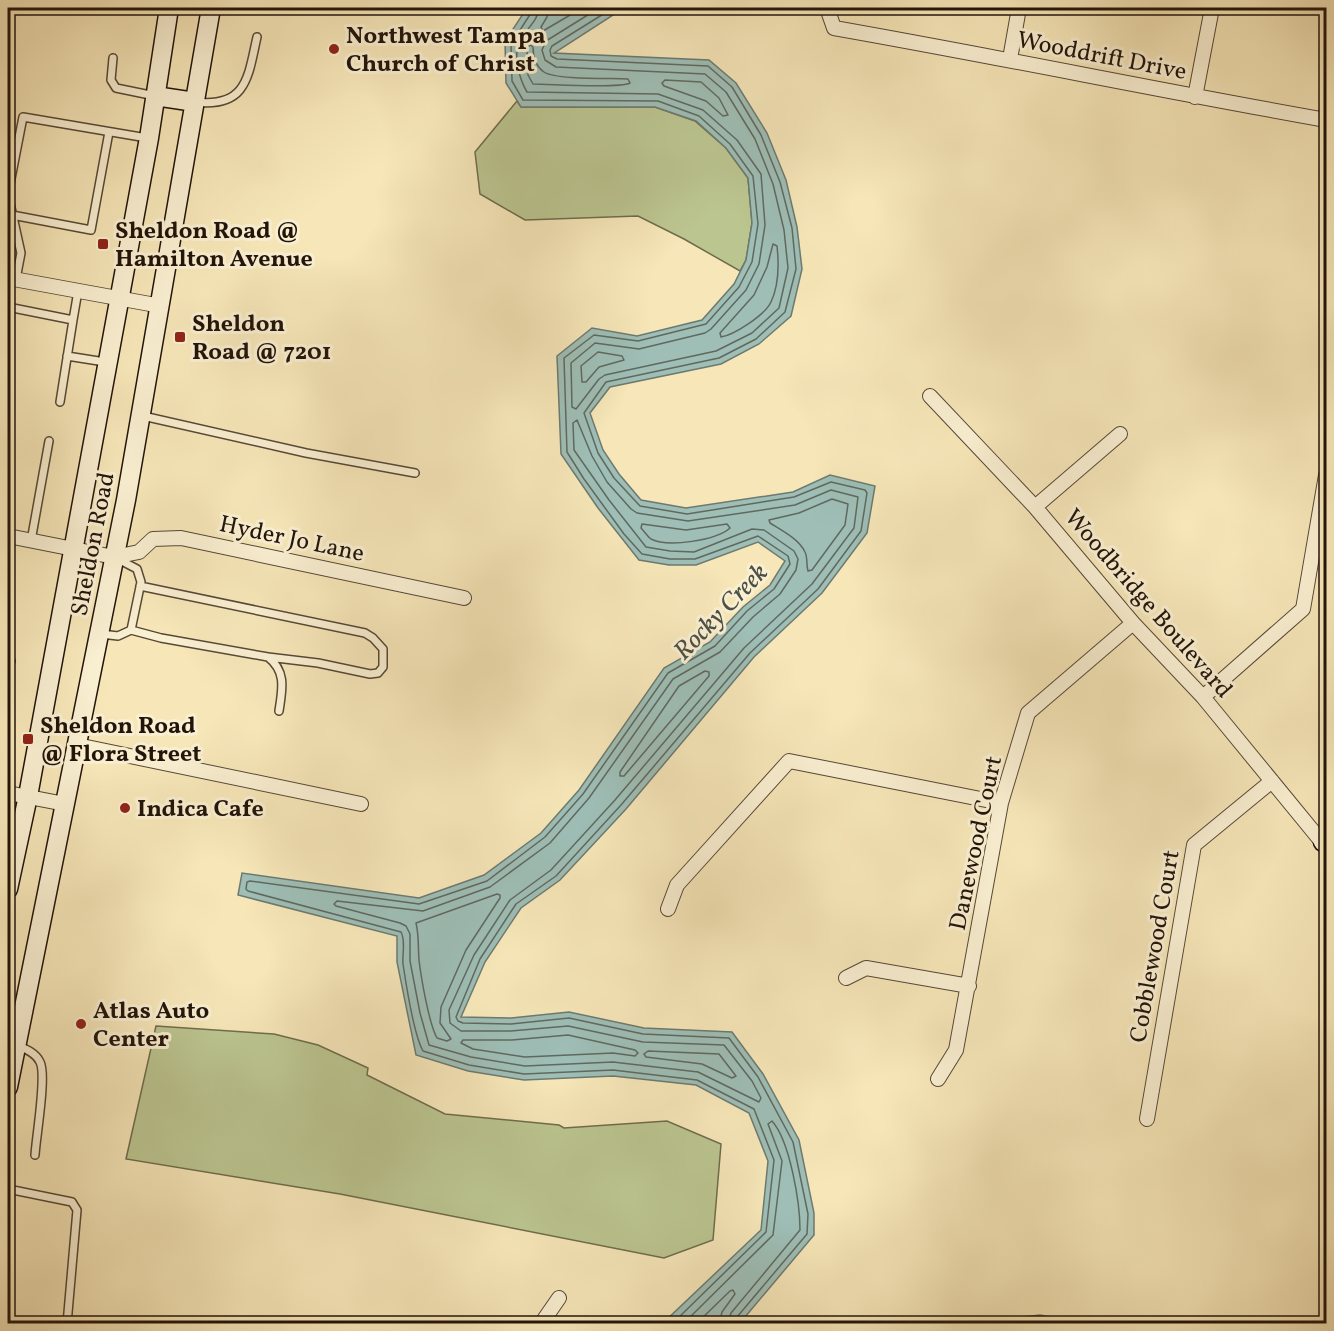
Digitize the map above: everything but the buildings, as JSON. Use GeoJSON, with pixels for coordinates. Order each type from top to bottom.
{"type":"FeatureCollection","features":[{"type":"Feature","properties":{"kind":"main road","name":"Sheldon Road"},"geometry":{"type":"LineString","coordinates":[[8,889],[28,796],[120,298],[149,138],[169,8]]}},
{"type":"Feature","properties":{"kind":"main road","name":"Sheldon Road"},"geometry":{"type":"LineString","coordinates":[[8,1087],[12,1045],[33,969],[126,500],[211,8]]}},
{"type":"Feature","properties":{"kind":"main road"},"geometry":{"type":"LineString","coordinates":[[155,96],[195,102]]}},
{"type":"Feature","properties":{"kind":"street","name":"Wooddrift Drive"},"geometry":{"type":"LineString","coordinates":[[827,8],[834,28],[1010,59],[1196,97],[1326,120]]}},
{"type":"Feature","properties":{"kind":"street"},"geometry":{"type":"LineString","coordinates":[[1010,59],[1019,8]]}},
{"type":"Feature","properties":{"kind":"street"},"geometry":{"type":"LineString","coordinates":[[1196,97],[1212,8]]}},
{"type":"Feature","properties":{"kind":"street"},"geometry":{"type":"LineString","coordinates":[[12,278],[161,306]]}},
{"type":"Feature","properties":{"kind":"street","name":"Woodbridge Boulevard"},"geometry":{"type":"LineString","coordinates":[[930,396],[1035,507],[1133,624],[1203,697],[1325,843]]}},
{"type":"Feature","properties":{"kind":"street"},"geometry":{"type":"LineString","coordinates":[[1035,507],[1120,434]]}},
{"type":"Feature","properties":{"kind":"street"},"geometry":{"type":"LineString","coordinates":[[1203,697],[1303,609],[1326,475]]}},
{"type":"Feature","properties":{"kind":"street"},"geometry":{"type":"LineString","coordinates":[[8,536],[114,556]]}},
{"type":"Feature","properties":{"kind":"street","name":"Hyder Jo Lane"},"geometry":{"type":"LineString","coordinates":[[114,556],[139,552],[153,538],[181,538],[465,598]]}},
{"type":"Feature","properties":{"kind":"street","name":"Danewood Court"},"geometry":{"type":"LineString","coordinates":[[938,1079],[956,1050],[1001,803],[1028,713],[1133,624]]}},
{"type":"Feature","properties":{"kind":"street"},"geometry":{"type":"LineString","coordinates":[[77,745],[361,804]]}},
{"type":"Feature","properties":{"kind":"street"},"geometry":{"type":"LineString","coordinates":[[668,909],[677,885],[789,761],[1001,803]]}},
{"type":"Feature","properties":{"kind":"street","name":"Cobblewood Court"},"geometry":{"type":"LineString","coordinates":[[1147,1119],[1194,845],[1272,781]]}},
{"type":"Feature","properties":{"kind":"street"},"geometry":{"type":"LineString","coordinates":[[8,793],[65,804]]}},
{"type":"Feature","properties":{"kind":"street"},"geometry":{"type":"LineString","coordinates":[[846,978],[866,968],[969,986]]}},
{"type":"Feature","properties":{"kind":"street"},"geometry":{"type":"LineString","coordinates":[[542,1323],[559,1298]]}},
{"type":"Feature","properties":{"kind":"lane"},"geometry":{"type":"LineString","coordinates":[[111,8],[121,9]]}},
{"type":"Feature","properties":{"kind":"lane"},"geometry":{"type":"LineString","coordinates":[[195,102],[208,104],[238,93],[248,81],[257,37]]}},
{"type":"Feature","properties":{"kind":"lane"},"geometry":{"type":"LineString","coordinates":[[113,58],[111,81],[116,88],[155,96]]}},
{"type":"Feature","properties":{"kind":"lane"},"geometry":{"type":"LineString","coordinates":[[12,278],[21,253],[8,195],[23,117],[149,138]]}},
{"type":"Feature","properties":{"kind":"lane"},"geometry":{"type":"LineString","coordinates":[[12,215],[91,230],[109,132]]}},
{"type":"Feature","properties":{"kind":"lane"},"geometry":{"type":"LineString","coordinates":[[60,402],[78,291]]}},
{"type":"Feature","properties":{"kind":"lane"},"geometry":{"type":"LineString","coordinates":[[8,307],[73,320]]}},
{"type":"Feature","properties":{"kind":"lane"},"geometry":{"type":"LineString","coordinates":[[67,356],[108,363]]}},
{"type":"Feature","properties":{"kind":"lane"},"geometry":{"type":"LineString","coordinates":[[140,415],[306,453],[416,473]]}},
{"type":"Feature","properties":{"kind":"lane"},"geometry":{"type":"LineString","coordinates":[[31,541],[49,441]]}},
{"type":"Feature","properties":{"kind":"lane"},"geometry":{"type":"LineString","coordinates":[[114,556],[137,569],[141,582],[131,630]]}},
{"type":"Feature","properties":{"kind":"lane"},"geometry":{"type":"LineString","coordinates":[[98,634],[118,636],[131,630],[160,638],[268,657],[318,663],[370,674],[378,673],[383,667],[383,649],[365,633],[140,586]]}},
{"type":"Feature","properties":{"kind":"lane"},"geometry":{"type":"LineString","coordinates":[[268,657],[278,665],[283,681],[279,711]]}},
{"type":"Feature","properties":{"kind":"lane"},"geometry":{"type":"LineString","coordinates":[[12,1045],[27,1050],[36,1056],[41,1064],[42,1078],[35,1155]]}},
{"type":"Feature","properties":{"kind":"lane"},"geometry":{"type":"LineString","coordinates":[[8,1189],[72,1203],[77,1210],[67,1323]]}},
{"type":"Feature","properties":{"kind":"green space"},"geometry":{"type":"Polygon","coordinates":[[[517,101],[521,107],[655,107],[695,121],[726,148],[748,178],[752,223],[746,260],[740,271],[638,216],[525,220],[480,194],[475,152],[517,101]]]}},
{"type":"Feature","properties":{"kind":"green space"},"geometry":{"type":"Polygon","coordinates":[[[156,1026],[274,1034],[318,1045],[368,1068],[367,1075],[445,1114],[559,1125],[564,1128],[667,1121],[721,1144],[713,1240],[664,1258],[340,1194],[126,1159],[156,1026]]]}},
{"type":"Feature","properties":{"kind":"water"},"geometry":{"type":"Polygon","coordinates":[[[527,8],[624,8],[554,53],[709,60],[736,83],[767,133],[786,180],[797,227],[802,269],[791,316],[759,344],[721,364],[610,387],[590,413],[603,450],[619,474],[641,500],[686,508],[793,492],[830,475],[875,486],[867,533],[822,593],[754,657],[626,809],[560,880],[521,908],[485,962],[461,1017],[511,1018],[569,1012],[644,1028],[732,1032],[763,1074],[799,1140],[814,1213],[814,1235],[740,1323],[663,1323],[761,1230],[768,1161],[749,1113],[696,1085],[613,1076],[524,1080],[468,1071],[416,1055],[397,962],[397,936],[238,895],[242,873],[419,898],[484,875],[541,833],[579,790],[664,668],[710,642],[743,607],[770,585],[785,561],[758,542],[696,565],[669,565],[639,560],[598,508],[561,454],[557,356],[592,328],[637,336],[702,320],[734,284],[746,260],[752,223],[748,178],[726,148],[696,121],[655,107],[521,107],[506,83],[505,41],[527,8]]]}},
{"type":"Feature","properties":{"kind":"water"},"geometry":{"type":"Polygon","coordinates":[[[1040,1315],[1083,1323],[972,1323],[1040,1315]]]}},
{"type":"Feature","properties":{"kind":"place","name":"Northwest Tampa Church of Christ"},"geometry":{"type":"Point","coordinates":[334,49]}},
{"type":"Feature","properties":{"kind":"place","name":"Sheldon Road @ Hamilton Avenue"},"geometry":{"type":"Point","coordinates":[103,244]}},
{"type":"Feature","properties":{"kind":"place","name":"Sheldon Road @ 7201"},"geometry":{"type":"Point","coordinates":[180,337]}},
{"type":"Feature","properties":{"kind":"place","name":"Sheldon Road @ Flora Street"},"geometry":{"type":"Point","coordinates":[28,739]}},
{"type":"Feature","properties":{"kind":"place","name":"Indica Cafe"},"geometry":{"type":"Point","coordinates":[125,808]}},
{"type":"Feature","properties":{"kind":"place","name":"Atlas Auto Center"},"geometry":{"type":"Point","coordinates":[81,1024]}},
{"type":"Feature","properties":{"kind":"water label","name":"Rocky Creek"},"geometry":{"type":"Point","coordinates":[720,611]}}]}
